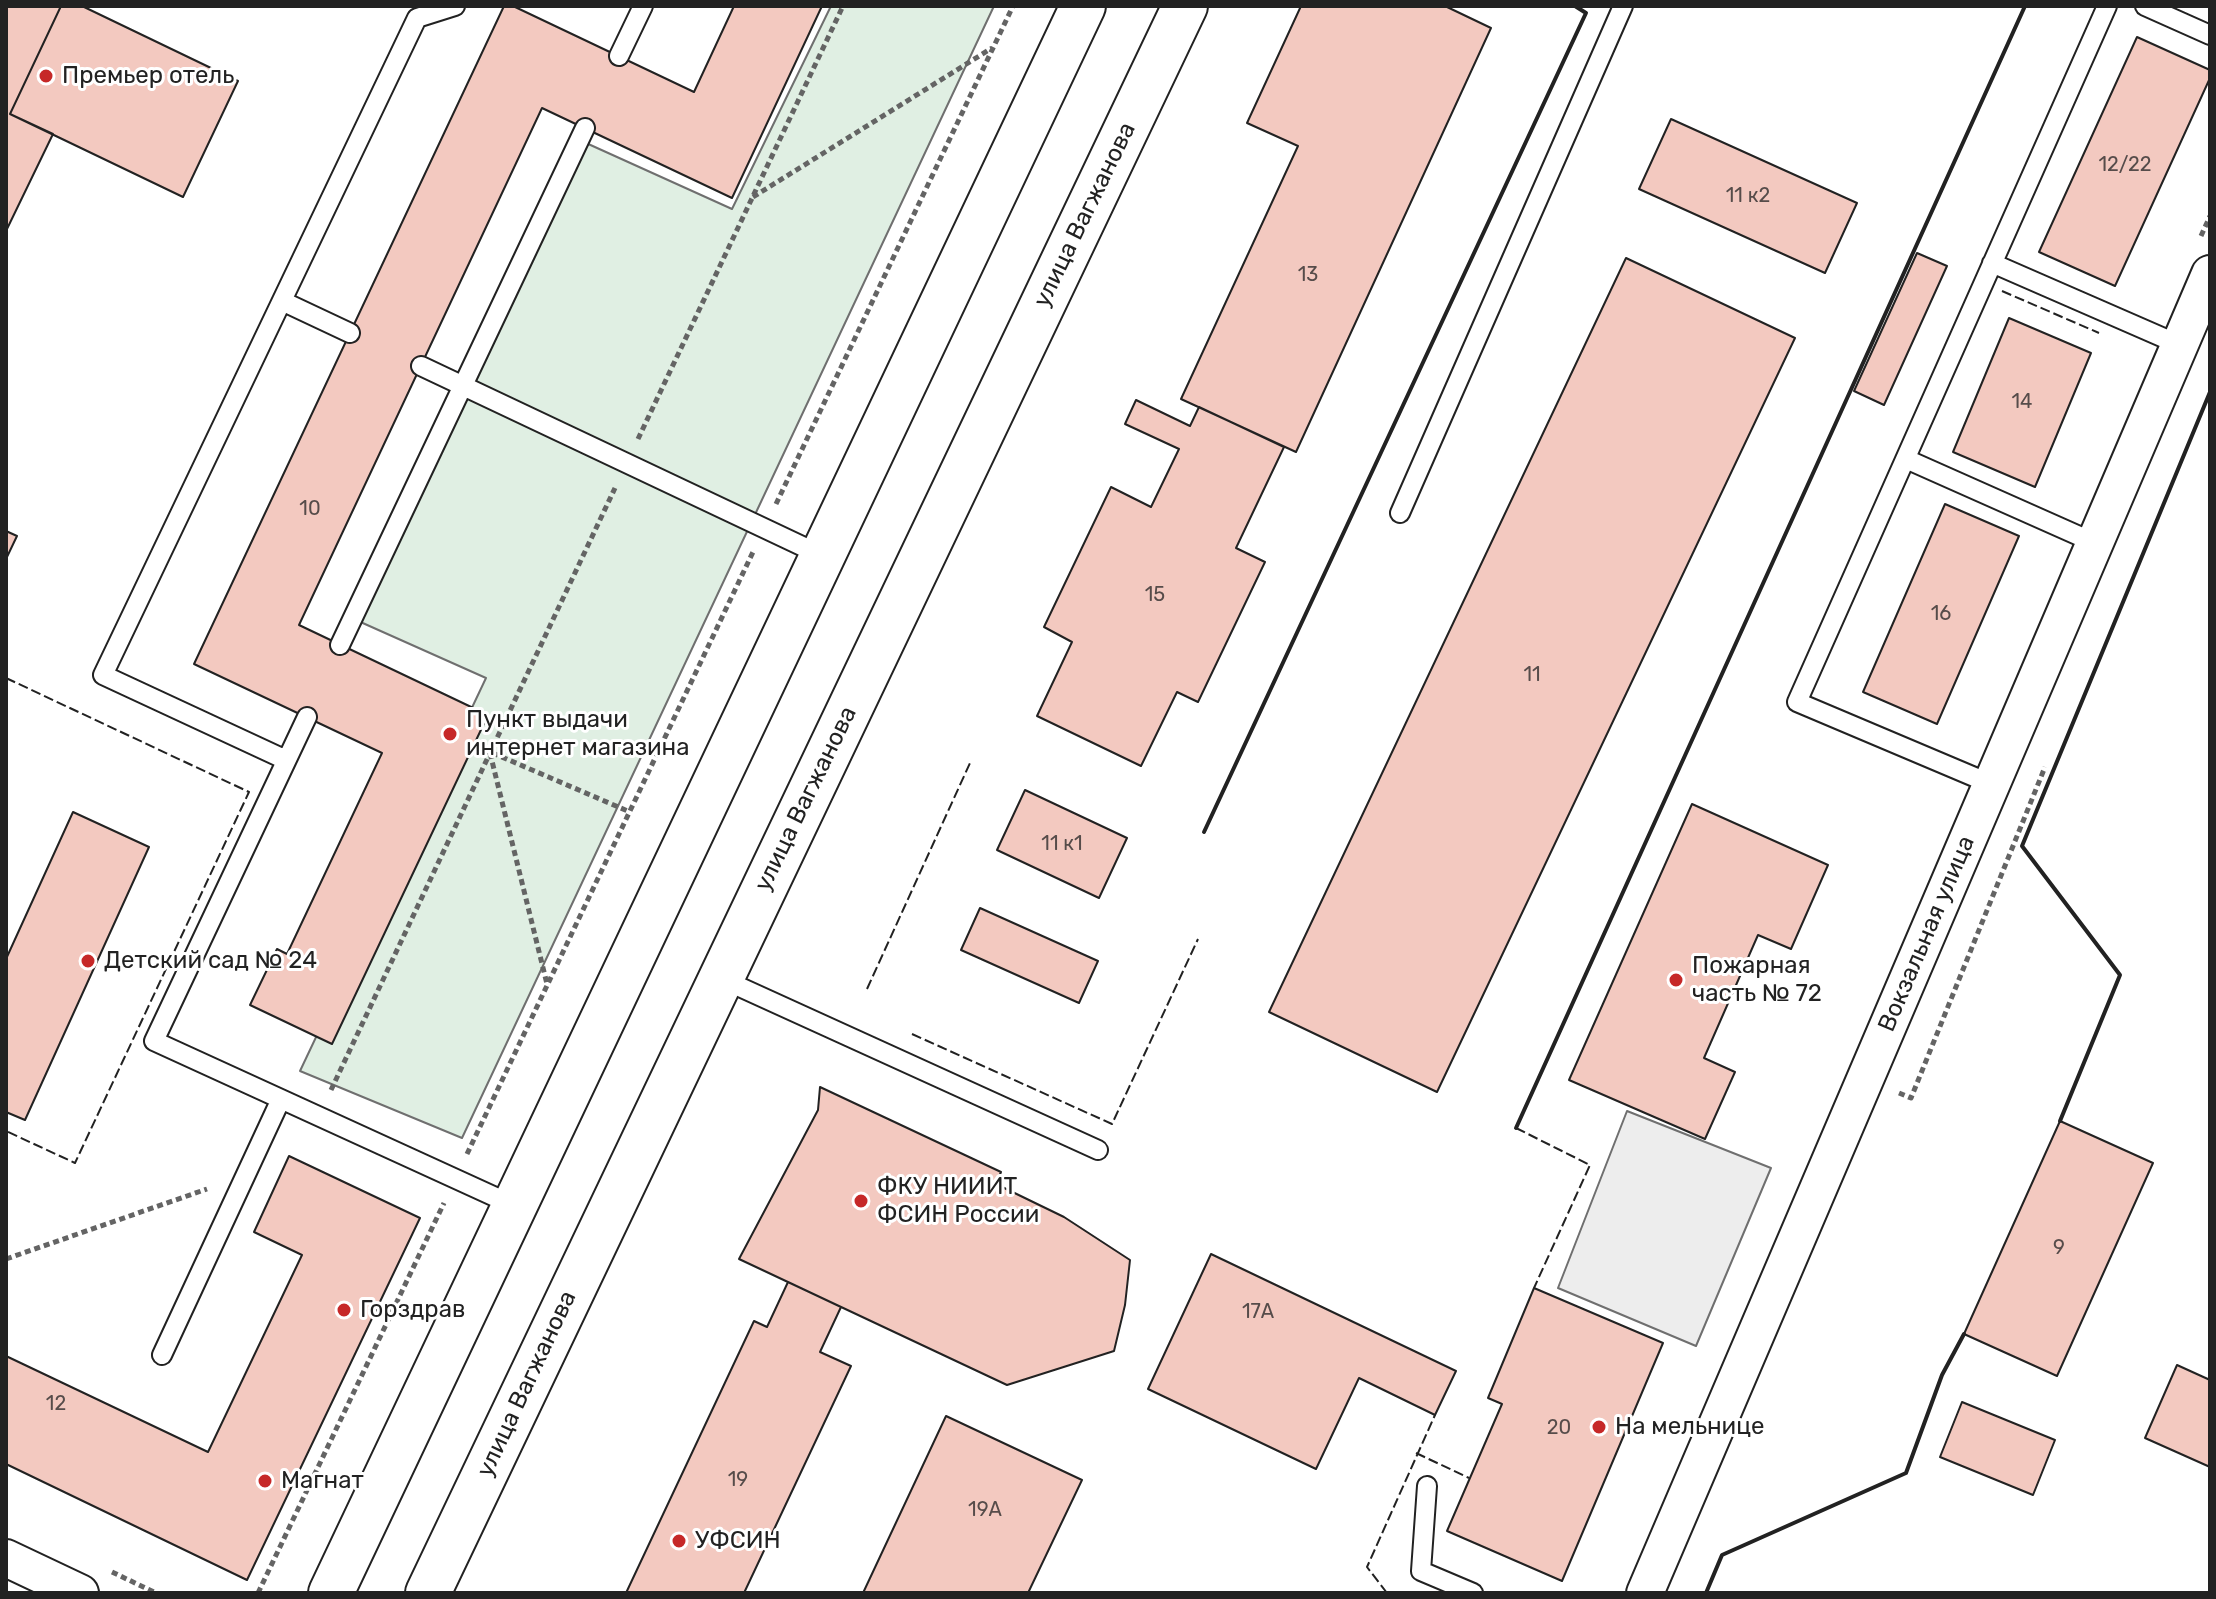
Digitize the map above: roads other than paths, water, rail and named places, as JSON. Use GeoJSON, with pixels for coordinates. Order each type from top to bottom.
{"type":"FeatureCollection","features":[{"type":"Feature","properties":{"kind":"main road"},"geometry":{"type":"LineString","coordinates":[[331,1593],[1083,6]]}},
{"type":"Feature","properties":{"kind":"main road","name":"улица Вагжанова"},"geometry":{"type":"LineString","coordinates":[[428,1593],[1185,6]]}},
{"type":"Feature","properties":{"kind":"street","name":"Вокзальная улица"},"geometry":{"type":"LineString","coordinates":[[1645,1593],[2210,274]]}},
{"type":"Feature","properties":{"kind":"street"},"geometry":{"type":"LineString","coordinates":[[6,1558],[80,1593]]}},
{"type":"Feature","properties":{"kind":"lane"},"geometry":{"type":"LineString","coordinates":[[286,760],[103,675],[417,18],[455,6]]}},
{"type":"Feature","properties":{"kind":"lane"},"geometry":{"type":"LineString","coordinates":[[619,56],[643,6]]}},
{"type":"Feature","properties":{"kind":"lane"},"geometry":{"type":"LineString","coordinates":[[1400,513],[1623,6]]}},
{"type":"Feature","properties":{"kind":"lane"},"geometry":{"type":"LineString","coordinates":[[1991,784],[1797,702],[2107,6]]}},
{"type":"Feature","properties":{"kind":"lane"},"geometry":{"type":"LineString","coordinates":[[2145,6],[2210,35]]}},
{"type":"Feature","properties":{"kind":"lane"},"geometry":{"type":"LineString","coordinates":[[340,645],[585,128]]}},
{"type":"Feature","properties":{"kind":"lane"},"geometry":{"type":"LineString","coordinates":[[1992,263],[2180,345]]}},
{"type":"Feature","properties":{"kind":"lane"},"geometry":{"type":"LineString","coordinates":[[282,301],[350,333]]}},
{"type":"Feature","properties":{"kind":"lane"},"geometry":{"type":"LineString","coordinates":[[421,366],[823,556]]}},
{"type":"Feature","properties":{"kind":"lane"},"geometry":{"type":"LineString","coordinates":[[1906,459],[2095,543]]}},
{"type":"Feature","properties":{"kind":"lane"},"geometry":{"type":"LineString","coordinates":[[307,717],[154,1041],[515,1206]]}},
{"type":"Feature","properties":{"kind":"lane"},"geometry":{"type":"LineString","coordinates":[[720,978],[1098,1150]]}},
{"type":"Feature","properties":{"kind":"lane"},"geometry":{"type":"LineString","coordinates":[[162,1355],[281,1099]]}},
{"type":"Feature","properties":{"kind":"lane"},"geometry":{"type":"LineString","coordinates":[[1427,1486],[1421,1571],[1473,1593]]}},
{"type":"Feature","properties":{"kind":"place","name":"Премьер отель"},"geometry":{"type":"Point","coordinates":[46,76]}},
{"type":"Feature","properties":{"kind":"place","name":"Пункт выдачи интернет магазина"},"geometry":{"type":"Point","coordinates":[450,734]}},
{"type":"Feature","properties":{"kind":"place","name":"Детский сад № 24"},"geometry":{"type":"Point","coordinates":[88,961]}},
{"type":"Feature","properties":{"kind":"place","name":"Пожарная часть № 72"},"geometry":{"type":"Point","coordinates":[1676,980]}},
{"type":"Feature","properties":{"kind":"place","name":"ФКУ НИИИТ ФСИН России"},"geometry":{"type":"Point","coordinates":[861,1201]}},
{"type":"Feature","properties":{"kind":"place","name":"Горздрав"},"geometry":{"type":"Point","coordinates":[344,1310]}},
{"type":"Feature","properties":{"kind":"place","name":"На мельнице"},"geometry":{"type":"Point","coordinates":[1599,1427]}},
{"type":"Feature","properties":{"kind":"place","name":"Магнат"},"geometry":{"type":"Point","coordinates":[265,1481]}},
{"type":"Feature","properties":{"kind":"place","name":"УФСИН"},"geometry":{"type":"Point","coordinates":[679,1541]}}]}
